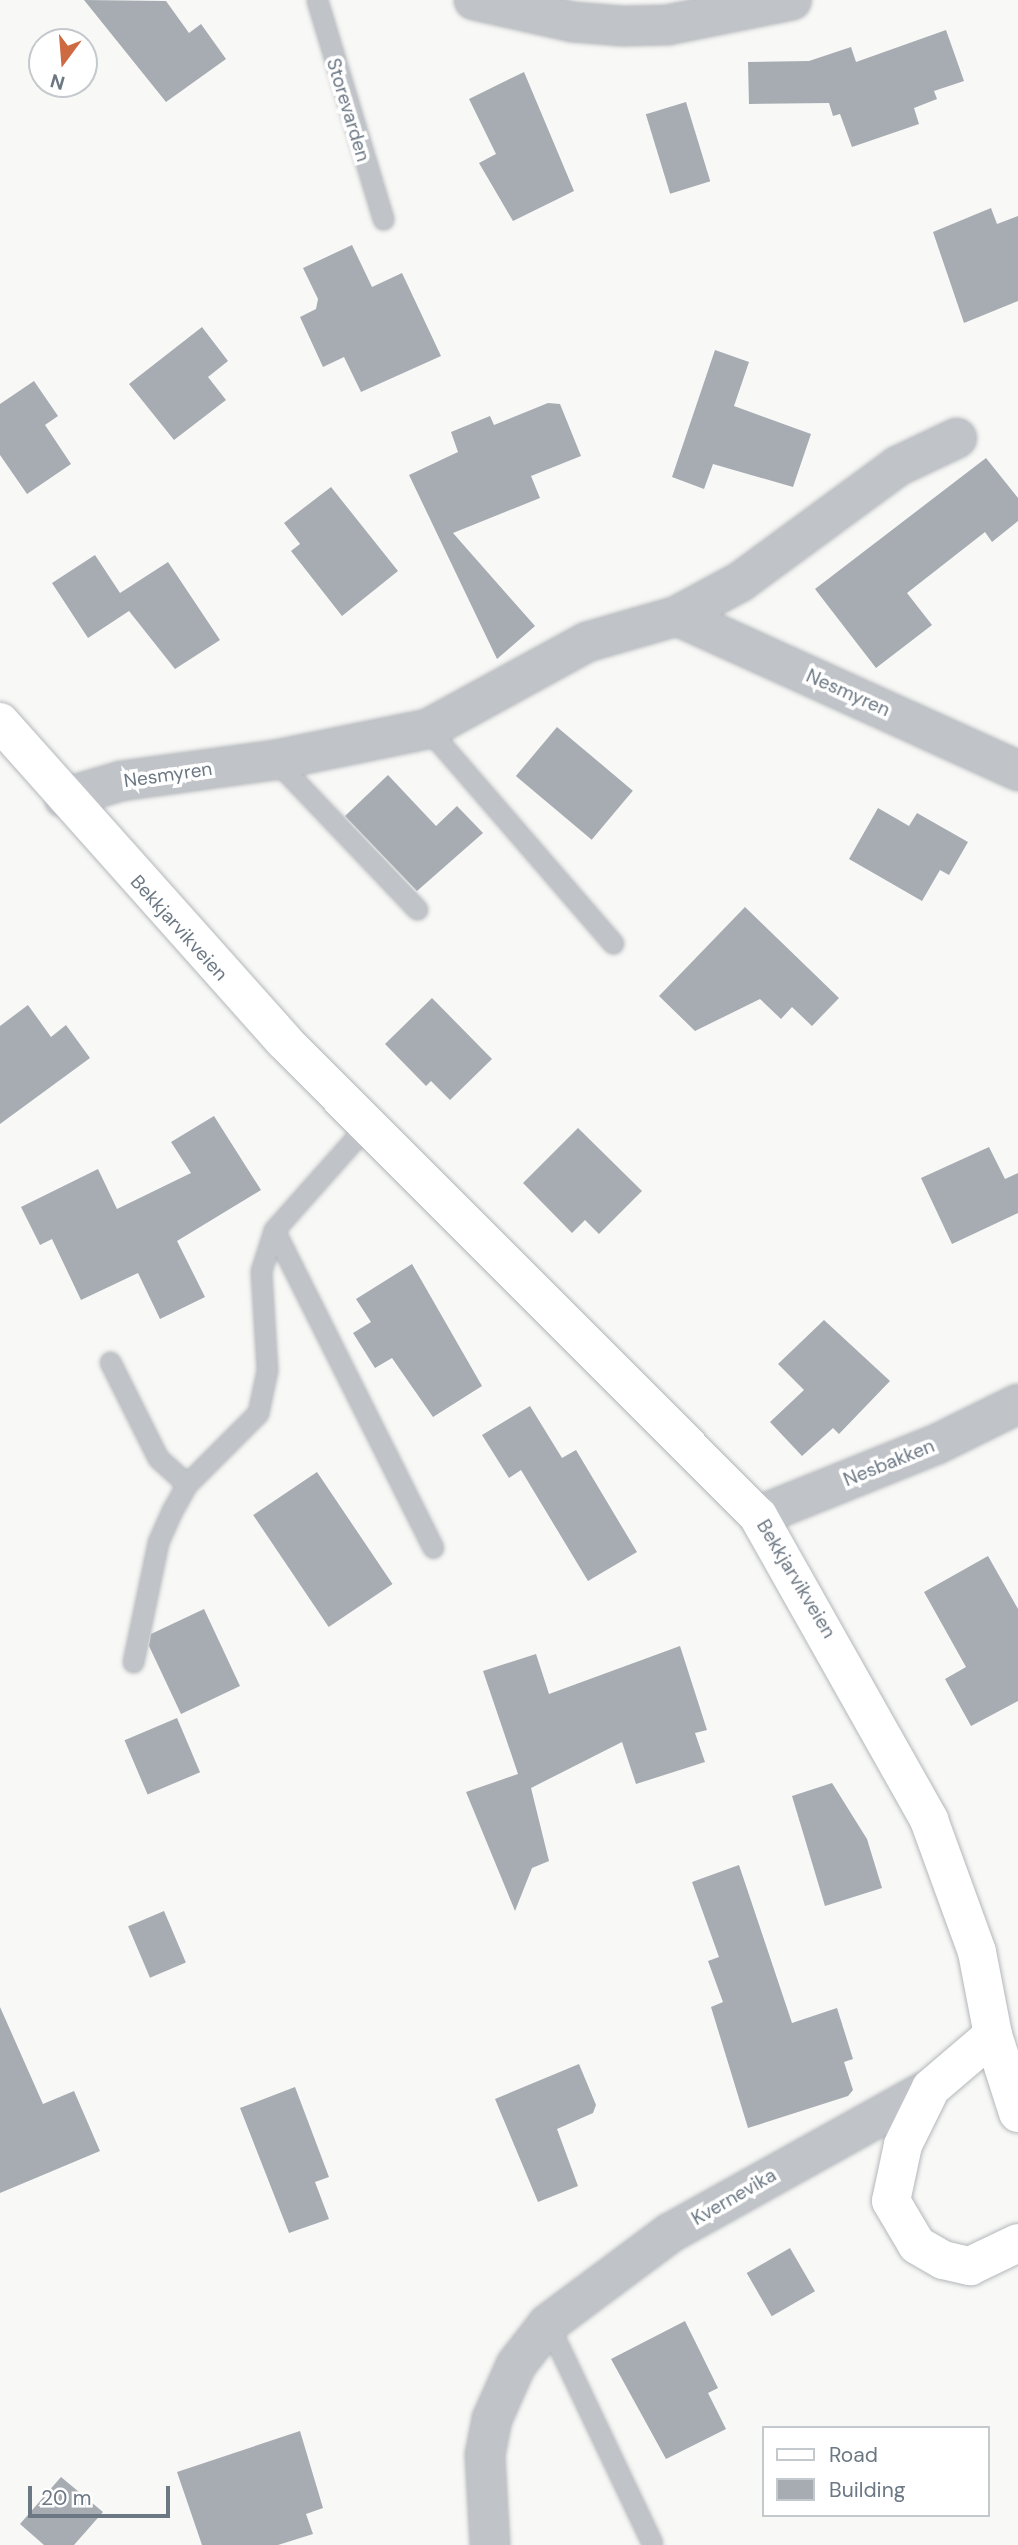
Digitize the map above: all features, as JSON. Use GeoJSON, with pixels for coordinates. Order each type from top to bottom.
{"type":"FeatureCollection","features":[{"type":"Feature","properties":{"kind":"street"},"geometry":{"type":"LineString","coordinates":[[474,0],[573,22],[624,26],[667,26],[792,0]]}},
{"type":"Feature","properties":{"kind":"street","name":"Nesmyren"},"geometry":{"type":"LineString","coordinates":[[64,798],[121,781],[275,760],[428,729],[587,642],[677,617],[740,582],[898,466],[957,438]]}},
{"type":"Feature","properties":{"kind":"street","name":"Nesmyren"},"geometry":{"type":"LineString","coordinates":[[677,617],[1018,771]]}},
{"type":"Feature","properties":{"kind":"street","name":"Bekkjarvikveien"},"geometry":{"type":"LineString","coordinates":[[0,722],[201,953],[758,1516],[929,1820],[978,1952],[993,2035],[1018,2113]]}},
{"type":"Feature","properties":{"kind":"street","name":"Nesbakken"},"geometry":{"type":"LineString","coordinates":[[758,1516],[937,1444],[1018,1404]]}},
{"type":"Feature","properties":{"kind":"street"},"geometry":{"type":"LineString","coordinates":[[993,2035],[931,2088],[891,2183],[897,2219],[917,2245],[970,2266],[1018,2243]]}},
{"type":"Feature","properties":{"kind":"street","name":"Kvernevika"},"geometry":{"type":"LineString","coordinates":[[490,2545],[485,2455],[492,2419],[516,2365],[548,2324],[670,2233],[931,2088]]}},
{"type":"Feature","properties":{"kind":"lane","name":"Storevarden"},"geometry":{"type":"LineString","coordinates":[[317,0],[383,219]]}},
{"type":"Feature","properties":{"kind":"lane"},"geometry":{"type":"LineString","coordinates":[[428,729],[613,943]]}},
{"type":"Feature","properties":{"kind":"lane"},"geometry":{"type":"LineString","coordinates":[[275,760],[417,909]]}},
{"type":"Feature","properties":{"kind":"lane"},"geometry":{"type":"LineString","coordinates":[[133,1662],[158,1542],[187,1485],[258,1413],[267,1370],[261,1271],[274,1230],[369,1123]]}},
{"type":"Feature","properties":{"kind":"lane"},"geometry":{"type":"LineString","coordinates":[[274,1230],[433,1547]]}},
{"type":"Feature","properties":{"kind":"lane"},"geometry":{"type":"LineString","coordinates":[[110,1362],[158,1458],[187,1485]]}},
{"type":"Feature","properties":{"kind":"lane"},"geometry":{"type":"LineString","coordinates":[[548,2324],[652,2543]]}},
{"type":"Feature","properties":{"kind":"building"},"geometry":{"type":"Polygon","coordinates":[[[84,0],[166,1],[189,33],[201,24],[226,59],[166,102],[84,0]]]}},
{"type":"Feature","properties":{"kind":"building"},"geometry":{"type":"Polygon","coordinates":[[[946,30],[964,81],[934,91],[937,99],[914,108],[919,124],[852,147],[840,114],[833,116],[829,103],[749,104],[748,62],[809,61],[851,47],[856,62],[946,30]]]}},
{"type":"Feature","properties":{"kind":"building"},"geometry":{"type":"Polygon","coordinates":[[[524,72],[574,191],[513,221],[479,163],[496,154],[469,99],[524,72]]]}},
{"type":"Feature","properties":{"kind":"building"},"geometry":{"type":"Polygon","coordinates":[[[686,102],[710,181],[670,194],[646,114],[686,102]]]}},
{"type":"Feature","properties":{"kind":"building"},"geometry":{"type":"Polygon","coordinates":[[[991,208],[997,224],[1018,216],[1018,301],[964,323],[933,232],[991,208]]]}},
{"type":"Feature","properties":{"kind":"building"},"geometry":{"type":"Polygon","coordinates":[[[352,245],[372,287],[402,273],[441,356],[361,392],[344,357],[323,367],[300,317],[316,309],[318,299],[303,268],[352,245]]]}},
{"type":"Feature","properties":{"kind":"building"},"geometry":{"type":"Polygon","coordinates":[[[202,327],[228,361],[208,377],[226,400],[174,440],[129,384],[202,327]]]}},
{"type":"Feature","properties":{"kind":"building"},"geometry":{"type":"Polygon","coordinates":[[[715,350],[749,362],[734,406],[811,434],[793,487],[713,464],[704,489],[672,477],[715,350]]]}},
{"type":"Feature","properties":{"kind":"building"},"geometry":{"type":"Polygon","coordinates":[[[34,381],[58,416],[45,425],[71,464],[27,494],[0,455],[0,404],[34,381]]]}},
{"type":"Feature","properties":{"kind":"building"},"geometry":{"type":"Polygon","coordinates":[[[548,403],[560,404],[581,456],[531,476],[540,498],[453,533],[535,626],[497,659],[409,475],[458,452],[451,432],[490,416],[494,425],[548,403]]]}},
{"type":"Feature","properties":{"kind":"building"},"geometry":{"type":"Polygon","coordinates":[[[986,458],[1018,498],[1018,521],[992,542],[985,532],[907,593],[932,625],[876,668],[815,589],[986,458]]]}},
{"type":"Feature","properties":{"kind":"building"},"geometry":{"type":"Polygon","coordinates":[[[331,487],[398,571],[342,616],[291,551],[300,544],[284,523],[331,487]]]}},
{"type":"Feature","properties":{"kind":"building"},"geometry":{"type":"Polygon","coordinates":[[[95,555],[120,593],[168,562],[220,640],[175,669],[129,611],[88,638],[52,583],[95,555]]]}},
{"type":"Feature","properties":{"kind":"building"},"geometry":{"type":"Polygon","coordinates":[[[557,727],[633,791],[592,840],[516,776],[557,727]]]}},
{"type":"Feature","properties":{"kind":"building"},"geometry":{"type":"Polygon","coordinates":[[[388,775],[436,826],[457,806],[483,833],[417,891],[345,816],[388,775]]]}},
{"type":"Feature","properties":{"kind":"building"},"geometry":{"type":"Polygon","coordinates":[[[878,808],[909,826],[917,813],[968,842],[949,875],[940,870],[922,901],[849,859],[878,808]]]}},
{"type":"Feature","properties":{"kind":"building"},"geometry":{"type":"Polygon","coordinates":[[[745,907],[839,998],[812,1026],[792,1007],[781,1019],[760,999],[695,1031],[659,996],[745,907]]]}},
{"type":"Feature","properties":{"kind":"building"},"geometry":{"type":"Polygon","coordinates":[[[432,998],[492,1059],[450,1100],[431,1081],[426,1086],[385,1044],[432,998]]]}},
{"type":"Feature","properties":{"kind":"building"},"geometry":{"type":"Polygon","coordinates":[[[28,1005],[51,1037],[66,1025],[90,1058],[0,1124],[0,1026],[28,1005]]]}},
{"type":"Feature","properties":{"kind":"building"},"geometry":{"type":"Polygon","coordinates":[[[214,1116],[261,1190],[177,1241],[205,1297],[160,1319],[138,1273],[81,1300],[52,1239],[40,1245],[21,1207],[98,1169],[117,1209],[191,1173],[171,1142],[214,1116]]]}},
{"type":"Feature","properties":{"kind":"building"},"geometry":{"type":"Polygon","coordinates":[[[578,1128],[642,1191],[599,1234],[585,1220],[572,1233],[523,1183],[578,1128]]]}},
{"type":"Feature","properties":{"kind":"building"},"geometry":{"type":"Polygon","coordinates":[[[989,1147],[1005,1179],[1018,1173],[1018,1213],[952,1244],[921,1178],[989,1147]]]}},
{"type":"Feature","properties":{"kind":"building"},"geometry":{"type":"Polygon","coordinates":[[[412,1264],[482,1386],[433,1417],[392,1358],[375,1368],[353,1333],[371,1322],[356,1299],[412,1264]]]}},
{"type":"Feature","properties":{"kind":"building"},"geometry":{"type":"Polygon","coordinates":[[[824,1320],[890,1381],[839,1434],[833,1428],[802,1456],[770,1422],[804,1390],[778,1364],[824,1320]]]}},
{"type":"Feature","properties":{"kind":"building"},"geometry":{"type":"Polygon","coordinates":[[[530,1406],[562,1458],[576,1450],[637,1552],[588,1581],[521,1470],[509,1478],[482,1435],[530,1406]]]}},
{"type":"Feature","properties":{"kind":"building"},"geometry":{"type":"Polygon","coordinates":[[[317,1472],[392,1584],[329,1627],[253,1515],[317,1472]]]}},
{"type":"Feature","properties":{"kind":"building"},"geometry":{"type":"Polygon","coordinates":[[[988,1556],[1018,1609],[1018,1701],[971,1726],[945,1679],[966,1667],[924,1592],[988,1556]]]}},
{"type":"Feature","properties":{"kind":"building"},"geometry":{"type":"Polygon","coordinates":[[[204,1609],[240,1686],[181,1714],[149,1646],[151,1634],[204,1609]]]}},
{"type":"Feature","properties":{"kind":"building"},"geometry":{"type":"Polygon","coordinates":[[[680,1646],[707,1730],[695,1733],[705,1762],[636,1784],[622,1742],[531,1788],[549,1861],[532,1868],[515,1911],[466,1792],[518,1774],[483,1671],[536,1654],[549,1694],[680,1646]]]}},
{"type":"Feature","properties":{"kind":"building"},"geometry":{"type":"Polygon","coordinates":[[[177,1718],[200,1772],[148,1795],[125,1740],[177,1718]]]}},
{"type":"Feature","properties":{"kind":"building"},"geometry":{"type":"Polygon","coordinates":[[[832,1783],[867,1839],[882,1888],[825,1906],[792,1796],[832,1783]]]}},
{"type":"Feature","properties":{"kind":"building"},"geometry":{"type":"Polygon","coordinates":[[[739,1865],[792,2023],[837,2008],[853,2059],[844,2062],[853,2090],[848,2096],[748,2128],[711,2007],[723,2002],[708,1961],[719,1957],[692,1882],[739,1865]]]}},
{"type":"Feature","properties":{"kind":"building"},"geometry":{"type":"Polygon","coordinates":[[[164,1911],[186,1963],[150,1978],[128,1926],[164,1911]]]}},
{"type":"Feature","properties":{"kind":"building"},"geometry":{"type":"Polygon","coordinates":[[[0,2007],[43,2104],[74,2091],[100,2151],[0,2193],[0,2007]]]}},
{"type":"Feature","properties":{"kind":"building"},"geometry":{"type":"Polygon","coordinates":[[[579,2064],[596,2105],[593,2113],[557,2129],[578,2186],[538,2202],[495,2099],[579,2064]]]}},
{"type":"Feature","properties":{"kind":"building"},"geometry":{"type":"Polygon","coordinates":[[[295,2087],[329,2177],[315,2182],[329,2219],[289,2233],[240,2108],[295,2087]]]}},
{"type":"Feature","properties":{"kind":"building"},"geometry":{"type":"Polygon","coordinates":[[[790,2248],[815,2291],[772,2316],[747,2273],[790,2248]]]}},
{"type":"Feature","properties":{"kind":"building"},"geometry":{"type":"Polygon","coordinates":[[[685,2321],[718,2388],[708,2393],[726,2429],[666,2459],[611,2359],[685,2321]]]}},
{"type":"Feature","properties":{"kind":"building"},"geometry":{"type":"Polygon","coordinates":[[[300,2431],[323,2508],[306,2514],[313,2534],[278,2545],[202,2545],[177,2472],[300,2431]]]}},
{"type":"Feature","properties":{"kind":"building"},"geometry":{"type":"Polygon","coordinates":[[[61,2477],[103,2512],[74,2545],[44,2545],[20,2524],[61,2477]]]}}]}
